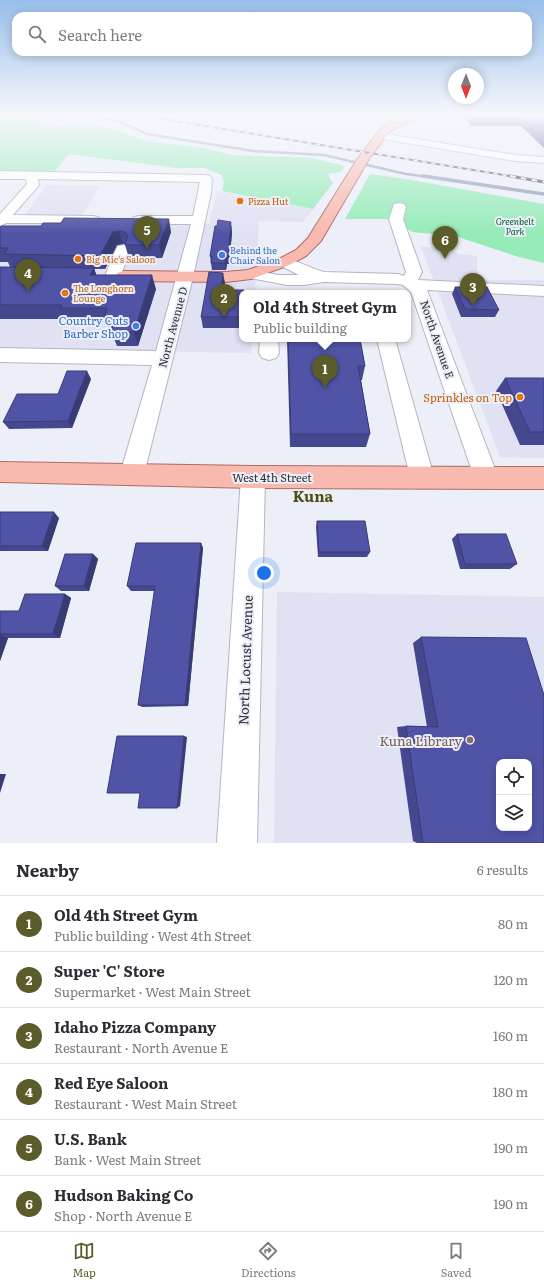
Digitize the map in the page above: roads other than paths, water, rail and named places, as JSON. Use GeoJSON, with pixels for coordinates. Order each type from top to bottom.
{"type":"FeatureCollection","features":[{"type":"Feature","properties":{"kind":"main road"},"geometry":{"type":"LineString","coordinates":[[105,276],[226,277],[250,274],[284,262],[301,253],[314,241],[367,154]]}},
{"type":"Feature","properties":{"kind":"main road","name":"West 4th Street"},"geometry":{"type":"LineString","coordinates":[[0,472],[253,477],[544,478]]}},
{"type":"Feature","properties":{"kind":"street"},"geometry":{"type":"LineString","coordinates":[[493,154],[544,160]]}},
{"type":"Feature","properties":{"kind":"street"},"geometry":{"type":"LineString","coordinates":[[0,175],[31,176],[33,185],[1,220]]}},
{"type":"Feature","properties":{"kind":"street","name":"North Avenue D"},"geometry":{"type":"LineString","coordinates":[[31,176],[206,179],[205,193],[185,277],[132,474]]}},
{"type":"Feature","properties":{"kind":"street"},"geometry":{"type":"LineString","coordinates":[[399,207],[396,219],[414,272],[412,284]]}},
{"type":"Feature","properties":{"kind":"street"},"geometry":{"type":"LineString","coordinates":[[1,220],[104,220]]}},
{"type":"Feature","properties":{"kind":"street"},"geometry":{"type":"LineString","coordinates":[[131,224],[199,220]]}},
{"type":"Feature","properties":{"kind":"street"},"geometry":{"type":"LineString","coordinates":[[105,276],[123,249]]}},
{"type":"Feature","properties":{"kind":"street"},"geometry":{"type":"LineString","coordinates":[[284,262],[301,271],[324,277]]}},
{"type":"Feature","properties":{"kind":"street"},"geometry":{"type":"LineString","coordinates":[[250,274],[275,280],[306,281],[324,277],[384,278],[412,284],[544,291]]}},
{"type":"Feature","properties":{"kind":"street","name":"North Avenue E"},"geometry":{"type":"LineString","coordinates":[[412,284],[422,294],[486,477]]}},
{"type":"Feature","properties":{"kind":"street"},"geometry":{"type":"LineString","coordinates":[[387,342],[422,477]]}},
{"type":"Feature","properties":{"kind":"street"},"geometry":{"type":"LineString","coordinates":[[0,355],[163,358]]}},
{"type":"Feature","properties":{"kind":"street","name":"North Locust Avenue"},"geometry":{"type":"LineString","coordinates":[[237,843],[253,477]]}},
{"type":"Feature","properties":{"kind":"waterway"},"geometry":{"type":"LineString","coordinates":[[312,154],[324,155],[406,174],[428,177]]}},
{"type":"Feature","properties":{"kind":"waterway"},"geometry":{"type":"LineString","coordinates":[[423,176],[428,177]]}},
{"type":"Feature","properties":{"kind":"waterway"},"geometry":{"type":"LineString","coordinates":[[428,177],[544,194]]}},
{"type":"Feature","properties":{"kind":"railway"},"geometry":{"type":"LineString","coordinates":[[378,154],[511,176]]}},
{"type":"Feature","properties":{"kind":"railway"},"geometry":{"type":"LineString","coordinates":[[511,176],[516,177]]}},
{"type":"Feature","properties":{"kind":"railway"},"geometry":{"type":"LineString","coordinates":[[511,176],[544,182]]}},
{"type":"Feature","properties":{"kind":"place","name":"Pizza Hut"},"geometry":{"type":"Point","coordinates":[240,201]}},
{"type":"Feature","properties":{"kind":"place","name":"U.S. Bank"},"geometry":{"type":"Point","coordinates":[147,249]}},
{"type":"Feature","properties":{"kind":"place","name":"Behind the Chair Salon"},"geometry":{"type":"Point","coordinates":[222,255]}},
{"type":"Feature","properties":{"kind":"place","name":"Big Mic's Saloon"},"geometry":{"type":"Point","coordinates":[78,259]}},
{"type":"Feature","properties":{"kind":"place","name":"Hudson Baking Co"},"geometry":{"type":"Point","coordinates":[445,259]}},
{"type":"Feature","properties":{"kind":"place","name":"Red Eye Saloon"},"geometry":{"type":"Point","coordinates":[28,292]}},
{"type":"Feature","properties":{"kind":"place","name":"The Longhorn Lounge"},"geometry":{"type":"Point","coordinates":[65,293]}},
{"type":"Feature","properties":{"kind":"place","name":"Idaho Pizza Company"},"geometry":{"type":"Point","coordinates":[473,306]}},
{"type":"Feature","properties":{"kind":"place","name":"Super 'C' Store"},"geometry":{"type":"Point","coordinates":[224,317]}},
{"type":"Feature","properties":{"kind":"place","name":"Country Cuts Barber Shop"},"geometry":{"type":"Point","coordinates":[136,326]}},
{"type":"Feature","properties":{"kind":"place","name":"Old 4th Street Gym"},"geometry":{"type":"Point","coordinates":[325,388]}},
{"type":"Feature","properties":{"kind":"place","name":"Sprinkles on Top"},"geometry":{"type":"Point","coordinates":[520,397]}},
{"type":"Feature","properties":{"kind":"place","name":"Kuna Library"},"geometry":{"type":"Point","coordinates":[470,740]}},
{"type":"Feature","properties":{"kind":"district","name":"Kuna"},"geometry":{"type":"Point","coordinates":[313,495]}},
{"type":"Feature","properties":{"kind":"park label","name":"Greenbelt Park"},"geometry":{"type":"Point","coordinates":[515,226]}}]}
